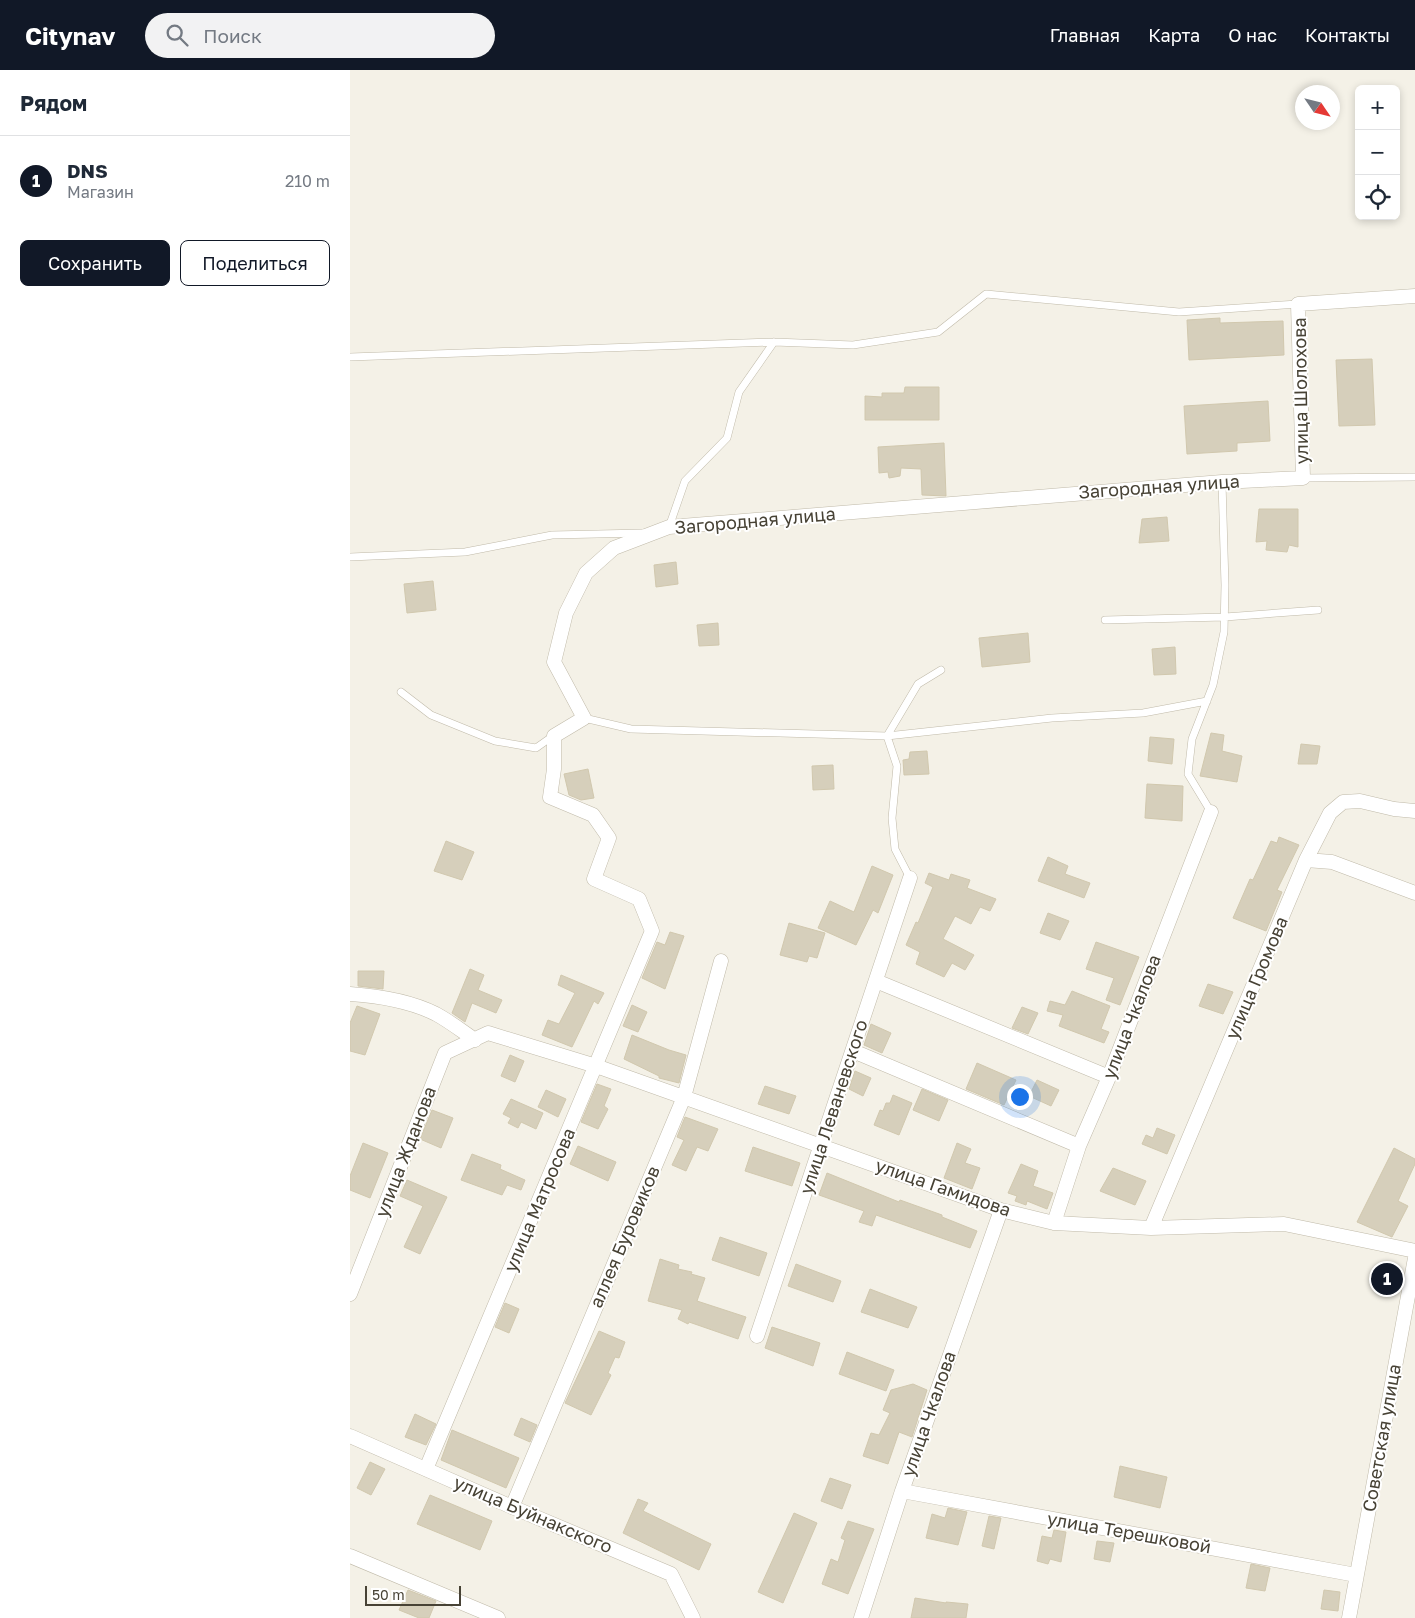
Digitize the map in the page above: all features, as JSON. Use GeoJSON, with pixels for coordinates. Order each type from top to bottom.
{"type":"FeatureCollection","features":[{"type":"Feature","properties":{"kind":"street"},"geometry":{"type":"LineString","coordinates":[[1298,304],[1415,296]]}},
{"type":"Feature","properties":{"kind":"street","name":"улица Шолохова"},"geometry":{"type":"LineString","coordinates":[[1298,304],[1303,478]]}},
{"type":"Feature","properties":{"kind":"street","name":"Загородная улица"},"geometry":{"type":"LineString","coordinates":[[584,718],[554,662],[566,613],[586,573],[614,548],[670,527],[1222,482],[1303,478]]}},
{"type":"Feature","properties":{"kind":"street"},"geometry":{"type":"LineString","coordinates":[[554,736],[584,718]]}},
{"type":"Feature","properties":{"kind":"street","name":"улица Матросова"},"geometry":{"type":"LineString","coordinates":[[426,1469],[652,931],[638,899],[594,879],[609,838],[592,815],[550,797],[554,768],[554,736]]}},
{"type":"Feature","properties":{"kind":"street","name":"улица Громова"},"geometry":{"type":"LineString","coordinates":[[1151,1228],[1306,860],[1330,813],[1343,802],[1360,801],[1394,809],[1415,811]]}},
{"type":"Feature","properties":{"kind":"street","name":"улица Чкалова"},"geometry":{"type":"LineString","coordinates":[[1054,1223],[1079,1146],[1109,1077],[1211,812]]}},
{"type":"Feature","properties":{"kind":"street"},"geometry":{"type":"LineString","coordinates":[[1306,860],[1332,862],[1415,893]]}},
{"type":"Feature","properties":{"kind":"street","name":"улица Леваневского"},"geometry":{"type":"LineString","coordinates":[[757,1336],[910,878]]}},
{"type":"Feature","properties":{"kind":"street","name":"аллея Буровиков"},"geometry":{"type":"LineString","coordinates":[[512,1507],[684,1097],[721,961]]}},
{"type":"Feature","properties":{"kind":"street"},"geometry":{"type":"LineString","coordinates":[[876,981],[1109,1077]]}},
{"type":"Feature","properties":{"kind":"street"},"geometry":{"type":"LineString","coordinates":[[350,994],[379,996],[436,1014],[475,1040]]}},
{"type":"Feature","properties":{"kind":"street","name":"улица Гамидова"},"geometry":{"type":"LineString","coordinates":[[488,1034],[596,1066],[1001,1210],[1054,1223],[1151,1228],[1284,1224],[1415,1251]]}},
{"type":"Feature","properties":{"kind":"street","name":"улица Жданова"},"geometry":{"type":"LineString","coordinates":[[350,1294],[354,1273],[445,1054],[488,1034]]}},
{"type":"Feature","properties":{"kind":"street"},"geometry":{"type":"LineString","coordinates":[[853,1050],[1079,1146]]}},
{"type":"Feature","properties":{"kind":"street","name":"улица Чкалова"},"geometry":{"type":"LineString","coordinates":[[861,1618],[902,1492],[1001,1210]]}},
{"type":"Feature","properties":{"kind":"street","name":"Советская улица"},"geometry":{"type":"LineString","coordinates":[[1350,1618],[1356,1576],[1415,1258]]}},
{"type":"Feature","properties":{"kind":"street","name":"улица Буйнакского"},"geometry":{"type":"LineString","coordinates":[[350,1436],[671,1574],[692,1618]]}},
{"type":"Feature","properties":{"kind":"street","name":"улица Терешковой"},"geometry":{"type":"LineString","coordinates":[[902,1492],[1356,1576]]}},
{"type":"Feature","properties":{"kind":"street"},"geometry":{"type":"LineString","coordinates":[[350,1556],[498,1618]]}},
{"type":"Feature","properties":{"kind":"lane"},"geometry":{"type":"LineString","coordinates":[[350,357],[774,342],[853,345],[938,332],[986,294],[1179,312],[1298,304]]}},
{"type":"Feature","properties":{"kind":"lane"},"geometry":{"type":"LineString","coordinates":[[350,557],[466,552],[552,534],[644,533],[670,527],[686,481],[727,438],[739,392],[774,342]]}},
{"type":"Feature","properties":{"kind":"lane"},"geometry":{"type":"LineString","coordinates":[[1303,478],[1415,476]]}},
{"type":"Feature","properties":{"kind":"lane"},"geometry":{"type":"LineString","coordinates":[[1211,812],[1188,774],[1192,738],[1213,685],[1224,632],[1222,482]]}},
{"type":"Feature","properties":{"kind":"lane"},"geometry":{"type":"LineString","coordinates":[[1106,620],[1225,617],[1318,610]]}},
{"type":"Feature","properties":{"kind":"lane"},"geometry":{"type":"LineString","coordinates":[[910,878],[895,850],[892,818],[897,766],[887,736],[918,684],[941,670]]}},
{"type":"Feature","properties":{"kind":"lane"},"geometry":{"type":"LineString","coordinates":[[401,692],[431,716],[495,741],[536,748],[554,736]]}},
{"type":"Feature","properties":{"kind":"lane"},"geometry":{"type":"LineString","coordinates":[[584,718],[631,729],[887,736],[1052,718],[1143,712],[1207,701]]}},
{"type":"Feature","properties":{"kind":"building"},"geometry":{"type":"Polygon","coordinates":[[[1220,318],[1220,323],[1283,321],[1284,355],[1189,360],[1187,320],[1220,318]]]}},
{"type":"Feature","properties":{"kind":"building"},"geometry":{"type":"Polygon","coordinates":[[[1372,359],[1375,425],[1339,426],[1336,360],[1372,359]]]}},
{"type":"Feature","properties":{"kind":"building"},"geometry":{"type":"Polygon","coordinates":[[[905,387],[939,387],[939,420],[865,420],[865,396],[882,397],[882,393],[904,393],[905,387]]]}},
{"type":"Feature","properties":{"kind":"building"},"geometry":{"type":"Polygon","coordinates":[[[1268,401],[1270,441],[1237,443],[1237,451],[1187,454],[1184,406],[1268,401]]]}},
{"type":"Feature","properties":{"kind":"building"},"geometry":{"type":"Polygon","coordinates":[[[944,443],[946,496],[922,495],[921,469],[901,468],[900,476],[889,478],[888,472],[879,473],[878,447],[944,443]]]}},
{"type":"Feature","properties":{"kind":"building"},"geometry":{"type":"Polygon","coordinates":[[[1259,509],[1298,509],[1298,547],[1289,545],[1287,552],[1266,550],[1267,541],[1256,542],[1259,509]]]}},
{"type":"Feature","properties":{"kind":"building"},"geometry":{"type":"Polygon","coordinates":[[[1167,517],[1169,541],[1139,543],[1142,519],[1167,517]]]}},
{"type":"Feature","properties":{"kind":"building"},"geometry":{"type":"Polygon","coordinates":[[[676,562],[678,584],[656,587],[654,565],[676,562]]]}},
{"type":"Feature","properties":{"kind":"building"},"geometry":{"type":"Polygon","coordinates":[[[433,581],[436,610],[407,613],[404,584],[433,581]]]}},
{"type":"Feature","properties":{"kind":"building"},"geometry":{"type":"Polygon","coordinates":[[[718,623],[719,645],[699,646],[697,625],[718,623]]]}},
{"type":"Feature","properties":{"kind":"building"},"geometry":{"type":"Polygon","coordinates":[[[1028,633],[1030,662],[982,667],[979,638],[1028,633]]]}},
{"type":"Feature","properties":{"kind":"building"},"geometry":{"type":"Polygon","coordinates":[[[1175,647],[1176,674],[1154,675],[1152,649],[1175,647]]]}},
{"type":"Feature","properties":{"kind":"building"},"geometry":{"type":"Polygon","coordinates":[[[1211,733],[1224,735],[1222,751],[1242,756],[1237,782],[1200,776],[1211,733]]]}},
{"type":"Feature","properties":{"kind":"building"},"geometry":{"type":"Polygon","coordinates":[[[1150,737],[1174,739],[1172,764],[1148,761],[1150,737]]]}},
{"type":"Feature","properties":{"kind":"building"},"geometry":{"type":"Polygon","coordinates":[[[1301,744],[1320,746],[1317,764],[1298,764],[1301,744]]]}},
{"type":"Feature","properties":{"kind":"building"},"geometry":{"type":"Polygon","coordinates":[[[927,751],[929,774],[904,775],[903,760],[909,759],[910,752],[927,751]]]}},
{"type":"Feature","properties":{"kind":"building"},"geometry":{"type":"Polygon","coordinates":[[[833,765],[834,789],[813,790],[812,766],[833,765]]]}},
{"type":"Feature","properties":{"kind":"building"},"geometry":{"type":"Polygon","coordinates":[[[588,769],[594,798],[581,800],[569,795],[564,774],[588,769]]]}},
{"type":"Feature","properties":{"kind":"building"},"geometry":{"type":"Polygon","coordinates":[[[1147,784],[1183,786],[1182,821],[1145,818],[1147,784]]]}},
{"type":"Feature","properties":{"kind":"building"},"geometry":{"type":"Polygon","coordinates":[[[1279,837],[1299,845],[1277,890],[1282,892],[1266,931],[1233,918],[1250,879],[1253,880],[1271,841],[1277,843],[1279,837]]]}},
{"type":"Feature","properties":{"kind":"building"},"geometry":{"type":"Polygon","coordinates":[[[446,841],[474,852],[462,880],[434,871],[446,841]]]}},
{"type":"Feature","properties":{"kind":"building"},"geometry":{"type":"Polygon","coordinates":[[[1048,857],[1068,866],[1065,874],[1090,883],[1084,898],[1038,881],[1048,857]]]}},
{"type":"Feature","properties":{"kind":"building"},"geometry":{"type":"Polygon","coordinates":[[[872,866],[893,875],[878,913],[873,910],[856,945],[818,928],[830,901],[854,912],[872,866]]]}},
{"type":"Feature","properties":{"kind":"building"},"geometry":{"type":"Polygon","coordinates":[[[929,873],[949,880],[951,874],[970,880],[967,888],[996,899],[990,911],[980,907],[971,924],[955,916],[943,939],[974,955],[965,970],[952,963],[944,977],[916,964],[920,952],[906,945],[916,922],[918,923],[933,887],[925,883],[929,873]]]}},
{"type":"Feature","properties":{"kind":"building"},"geometry":{"type":"Polygon","coordinates":[[[1048,913],[1069,921],[1060,940],[1040,933],[1048,913]]]}},
{"type":"Feature","properties":{"kind":"building"},"geometry":{"type":"Polygon","coordinates":[[[789,923],[825,933],[817,958],[809,956],[807,962],[780,955],[789,923]]]}},
{"type":"Feature","properties":{"kind":"building"},"geometry":{"type":"Polygon","coordinates":[[[670,932],[684,936],[665,989],[642,978],[657,942],[665,945],[670,932]]]}},
{"type":"Feature","properties":{"kind":"building"},"geometry":{"type":"Polygon","coordinates":[[[1096,942],[1139,957],[1120,1005],[1106,1000],[1114,978],[1086,969],[1096,942]]]}},
{"type":"Feature","properties":{"kind":"building"},"geometry":{"type":"Polygon","coordinates":[[[470,969],[484,975],[478,990],[502,1000],[496,1013],[472,1003],[465,1022],[452,1013],[470,969]]]}},
{"type":"Feature","properties":{"kind":"building"},"geometry":{"type":"Polygon","coordinates":[[[358,971],[384,971],[383,989],[358,986],[358,971]]]}},
{"type":"Feature","properties":{"kind":"building"},"geometry":{"type":"Polygon","coordinates":[[[561,975],[604,993],[598,1004],[594,1001],[572,1047],[542,1035],[548,1020],[559,1024],[575,993],[558,985],[561,975]]]}},
{"type":"Feature","properties":{"kind":"building"},"geometry":{"type":"Polygon","coordinates":[[[1208,984],[1233,992],[1223,1014],[1199,1006],[1208,984]]]}},
{"type":"Feature","properties":{"kind":"building"},"geometry":{"type":"Polygon","coordinates":[[[1072,991],[1110,1006],[1101,1029],[1109,1032],[1104,1043],[1059,1026],[1063,1015],[1047,1011],[1050,1001],[1065,1005],[1072,991]]]}},
{"type":"Feature","properties":{"kind":"building"},"geometry":{"type":"Polygon","coordinates":[[[632,1005],[647,1012],[638,1032],[623,1026],[632,1005]]]}},
{"type":"Feature","properties":{"kind":"building"},"geometry":{"type":"Polygon","coordinates":[[[357,1006],[380,1014],[365,1055],[350,1051],[350,1023],[357,1006]]]}},
{"type":"Feature","properties":{"kind":"building"},"geometry":{"type":"Polygon","coordinates":[[[1022,1007],[1038,1013],[1028,1034],[1012,1028],[1022,1007]]]}},
{"type":"Feature","properties":{"kind":"building"},"geometry":{"type":"Polygon","coordinates":[[[871,1024],[891,1033],[882,1053],[864,1045],[871,1024]]]}},
{"type":"Feature","properties":{"kind":"building"},"geometry":{"type":"Polygon","coordinates":[[[632,1035],[686,1055],[679,1083],[659,1078],[659,1076],[624,1059],[632,1035]]]}},
{"type":"Feature","properties":{"kind":"building"},"geometry":{"type":"Polygon","coordinates":[[[510,1055],[524,1061],[515,1082],[501,1076],[510,1055]]]}},
{"type":"Feature","properties":{"kind":"building"},"geometry":{"type":"Polygon","coordinates":[[[977,1063],[1016,1080],[1004,1105],[966,1089],[977,1063]]]}},
{"type":"Feature","properties":{"kind":"building"},"geometry":{"type":"Polygon","coordinates":[[[855,1071],[871,1078],[863,1096],[849,1089],[855,1071]]]}},
{"type":"Feature","properties":{"kind":"building"},"geometry":{"type":"Polygon","coordinates":[[[1037,1080],[1059,1090],[1051,1106],[1029,1096],[1037,1080]]]}},
{"type":"Feature","properties":{"kind":"building"},"geometry":{"type":"Polygon","coordinates":[[[597,1084],[611,1089],[604,1106],[608,1109],[598,1129],[581,1122],[597,1084]]]}},
{"type":"Feature","properties":{"kind":"building"},"geometry":{"type":"Polygon","coordinates":[[[765,1086],[796,1096],[789,1114],[758,1104],[765,1086]]]}},
{"type":"Feature","properties":{"kind":"building"},"geometry":{"type":"Polygon","coordinates":[[[922,1089],[948,1100],[939,1121],[913,1110],[922,1089]]]}},
{"type":"Feature","properties":{"kind":"building"},"geometry":{"type":"Polygon","coordinates":[[[546,1090],[566,1099],[558,1117],[538,1107],[546,1090]]]}},
{"type":"Feature","properties":{"kind":"building"},"geometry":{"type":"Polygon","coordinates":[[[893,1095],[912,1103],[899,1135],[874,1125],[880,1110],[883,1111],[886,1103],[890,1103],[893,1095]]]}},
{"type":"Feature","properties":{"kind":"building"},"geometry":{"type":"Polygon","coordinates":[[[511,1099],[543,1113],[536,1129],[521,1122],[518,1128],[508,1123],[511,1118],[503,1114],[511,1099]]]}},
{"type":"Feature","properties":{"kind":"building"},"geometry":{"type":"Polygon","coordinates":[[[432,1110],[453,1118],[441,1148],[420,1139],[432,1110]]]}},
{"type":"Feature","properties":{"kind":"building"},"geometry":{"type":"Polygon","coordinates":[[[685,1117],[718,1129],[708,1151],[697,1147],[686,1171],[672,1165],[684,1140],[677,1137],[685,1117]]]}},
{"type":"Feature","properties":{"kind":"building"},"geometry":{"type":"Polygon","coordinates":[[[1157,1128],[1175,1135],[1167,1154],[1142,1144],[1146,1135],[1153,1138],[1157,1128]]]}},
{"type":"Feature","properties":{"kind":"building"},"geometry":{"type":"Polygon","coordinates":[[[363,1143],[388,1153],[370,1198],[350,1190],[350,1176],[363,1143]]]}},
{"type":"Feature","properties":{"kind":"building"},"geometry":{"type":"Polygon","coordinates":[[[957,1143],[971,1149],[965,1163],[980,1168],[972,1189],[944,1178],[957,1143]]]}},
{"type":"Feature","properties":{"kind":"building"},"geometry":{"type":"Polygon","coordinates":[[[578,1146],[616,1162],[608,1181],[570,1164],[578,1146]]]}},
{"type":"Feature","properties":{"kind":"building"},"geometry":{"type":"Polygon","coordinates":[[[753,1147],[800,1163],[792,1186],[745,1171],[753,1147]]]}},
{"type":"Feature","properties":{"kind":"building"},"geometry":{"type":"Polygon","coordinates":[[[1394,1148],[1415,1159],[1415,1164],[1398,1201],[1408,1206],[1392,1237],[1357,1222],[1394,1148]]]}},
{"type":"Feature","properties":{"kind":"building"},"geometry":{"type":"Polygon","coordinates":[[[472,1154],[501,1165],[500,1169],[525,1180],[521,1190],[507,1185],[502,1195],[461,1180],[472,1154]]]}},
{"type":"Feature","properties":{"kind":"building"},"geometry":{"type":"Polygon","coordinates":[[[1021,1164],[1038,1171],[1033,1186],[1053,1193],[1047,1209],[1027,1201],[1026,1205],[1015,1201],[1017,1196],[1008,1193],[1021,1164]]]}},
{"type":"Feature","properties":{"kind":"building"},"geometry":{"type":"Polygon","coordinates":[[[1113,1168],[1146,1181],[1135,1205],[1100,1191],[1113,1168]]]}},
{"type":"Feature","properties":{"kind":"building"},"geometry":{"type":"Polygon","coordinates":[[[827,1173],[899,1202],[900,1200],[942,1215],[942,1217],[977,1231],[970,1248],[876,1215],[872,1226],[859,1222],[864,1211],[819,1195],[827,1173]]]}},
{"type":"Feature","properties":{"kind":"building"},"geometry":{"type":"Polygon","coordinates":[[[407,1180],[447,1197],[420,1254],[404,1247],[423,1206],[400,1196],[407,1180]]]}},
{"type":"Feature","properties":{"kind":"building"},"geometry":{"type":"Polygon","coordinates":[[[720,1237],[767,1253],[759,1276],[712,1260],[720,1237]]]}},
{"type":"Feature","properties":{"kind":"building"},"geometry":{"type":"Polygon","coordinates":[[[660,1259],[679,1265],[678,1269],[692,1272],[691,1274],[705,1278],[697,1301],[746,1317],[738,1339],[689,1322],[688,1324],[678,1319],[682,1310],[648,1301],[660,1259]]]}},
{"type":"Feature","properties":{"kind":"building"},"geometry":{"type":"Polygon","coordinates":[[[796,1264],[841,1281],[833,1302],[788,1286],[796,1264]]]}},
{"type":"Feature","properties":{"kind":"building"},"geometry":{"type":"Polygon","coordinates":[[[870,1289],[917,1307],[908,1328],[861,1312],[870,1289]]]}},
{"type":"Feature","properties":{"kind":"building"},"geometry":{"type":"Polygon","coordinates":[[[505,1303],[519,1309],[509,1333],[495,1327],[505,1303]]]}},
{"type":"Feature","properties":{"kind":"building"},"geometry":{"type":"Polygon","coordinates":[[[772,1327],[820,1343],[813,1366],[765,1348],[772,1327]]]}},
{"type":"Feature","properties":{"kind":"building"},"geometry":{"type":"Polygon","coordinates":[[[599,1331],[625,1342],[619,1358],[615,1357],[608,1373],[611,1375],[591,1415],[565,1403],[599,1331]]]}},
{"type":"Feature","properties":{"kind":"building"},"geometry":{"type":"Polygon","coordinates":[[[847,1352],[894,1370],[886,1391],[839,1374],[847,1352]]]}},
{"type":"Feature","properties":{"kind":"building"},"geometry":{"type":"Polygon","coordinates":[[[913,1384],[927,1390],[912,1437],[899,1432],[888,1464],[863,1456],[871,1433],[879,1435],[890,1413],[883,1410],[891,1390],[913,1384]]]}},
{"type":"Feature","properties":{"kind":"building"},"geometry":{"type":"Polygon","coordinates":[[[415,1414],[436,1424],[426,1445],[405,1437],[415,1414]]]}},
{"type":"Feature","properties":{"kind":"building"},"geometry":{"type":"Polygon","coordinates":[[[521,1418],[537,1425],[530,1442],[514,1435],[521,1418]]]}},
{"type":"Feature","properties":{"kind":"building"},"geometry":{"type":"Polygon","coordinates":[[[452,1430],[519,1458],[506,1488],[441,1460],[452,1430]]]}},
{"type":"Feature","properties":{"kind":"building"},"geometry":{"type":"Polygon","coordinates":[[[370,1462],[385,1469],[371,1495],[357,1488],[370,1462]]]}},
{"type":"Feature","properties":{"kind":"building"},"geometry":{"type":"Polygon","coordinates":[[[1120,1466],[1167,1477],[1160,1508],[1114,1497],[1120,1466]]]}},
{"type":"Feature","properties":{"kind":"building"},"geometry":{"type":"Polygon","coordinates":[[[830,1478],[851,1485],[842,1509],[821,1501],[830,1478]]]}},
{"type":"Feature","properties":{"kind":"building"},"geometry":{"type":"Polygon","coordinates":[[[430,1495],[492,1521],[480,1550],[417,1524],[430,1495]]]}},
{"type":"Feature","properties":{"kind":"building"},"geometry":{"type":"Polygon","coordinates":[[[638,1499],[648,1503],[643,1511],[711,1544],[699,1570],[623,1533],[638,1499]]]}},
{"type":"Feature","properties":{"kind":"building"},"geometry":{"type":"Polygon","coordinates":[[[948,1508],[967,1512],[958,1545],[926,1538],[932,1514],[945,1518],[948,1508]]]}},
{"type":"Feature","properties":{"kind":"building"},"geometry":{"type":"Polygon","coordinates":[[[794,1513],[817,1523],[783,1603],[758,1592],[794,1513]]]}},
{"type":"Feature","properties":{"kind":"building"},"geometry":{"type":"Polygon","coordinates":[[[989,1516],[1001,1518],[994,1549],[982,1546],[989,1516]]]}},
{"type":"Feature","properties":{"kind":"building"},"geometry":{"type":"Polygon","coordinates":[[[848,1521],[874,1529],[848,1594],[822,1584],[831,1559],[838,1562],[845,1540],[841,1538],[848,1521]]]}},
{"type":"Feature","properties":{"kind":"building"},"geometry":{"type":"Polygon","coordinates":[[[1054,1530],[1066,1532],[1061,1562],[1050,1559],[1048,1564],[1037,1561],[1042,1536],[1052,1538],[1054,1530]]]}},
{"type":"Feature","properties":{"kind":"building"},"geometry":{"type":"Polygon","coordinates":[[[1097,1541],[1114,1543],[1110,1562],[1094,1559],[1097,1541]]]}},
{"type":"Feature","properties":{"kind":"building"},"geometry":{"type":"Polygon","coordinates":[[[1251,1564],[1270,1568],[1265,1591],[1246,1588],[1251,1564]]]}},
{"type":"Feature","properties":{"kind":"building"},"geometry":{"type":"Polygon","coordinates":[[[408,1590],[436,1601],[429,1618],[419,1618],[399,1610],[408,1590]]]}},
{"type":"Feature","properties":{"kind":"building"},"geometry":{"type":"Polygon","coordinates":[[[1324,1590],[1340,1592],[1338,1611],[1321,1609],[1324,1590]]]}},
{"type":"Feature","properties":{"kind":"building"},"geometry":{"type":"Polygon","coordinates":[[[915,1598],[968,1604],[966,1618],[911,1618],[915,1598]]]}},
{"type":"Feature","properties":{"kind":"place","name":"DNS"},"geometry":{"type":"Point","coordinates":[1387,1279]}}]}
